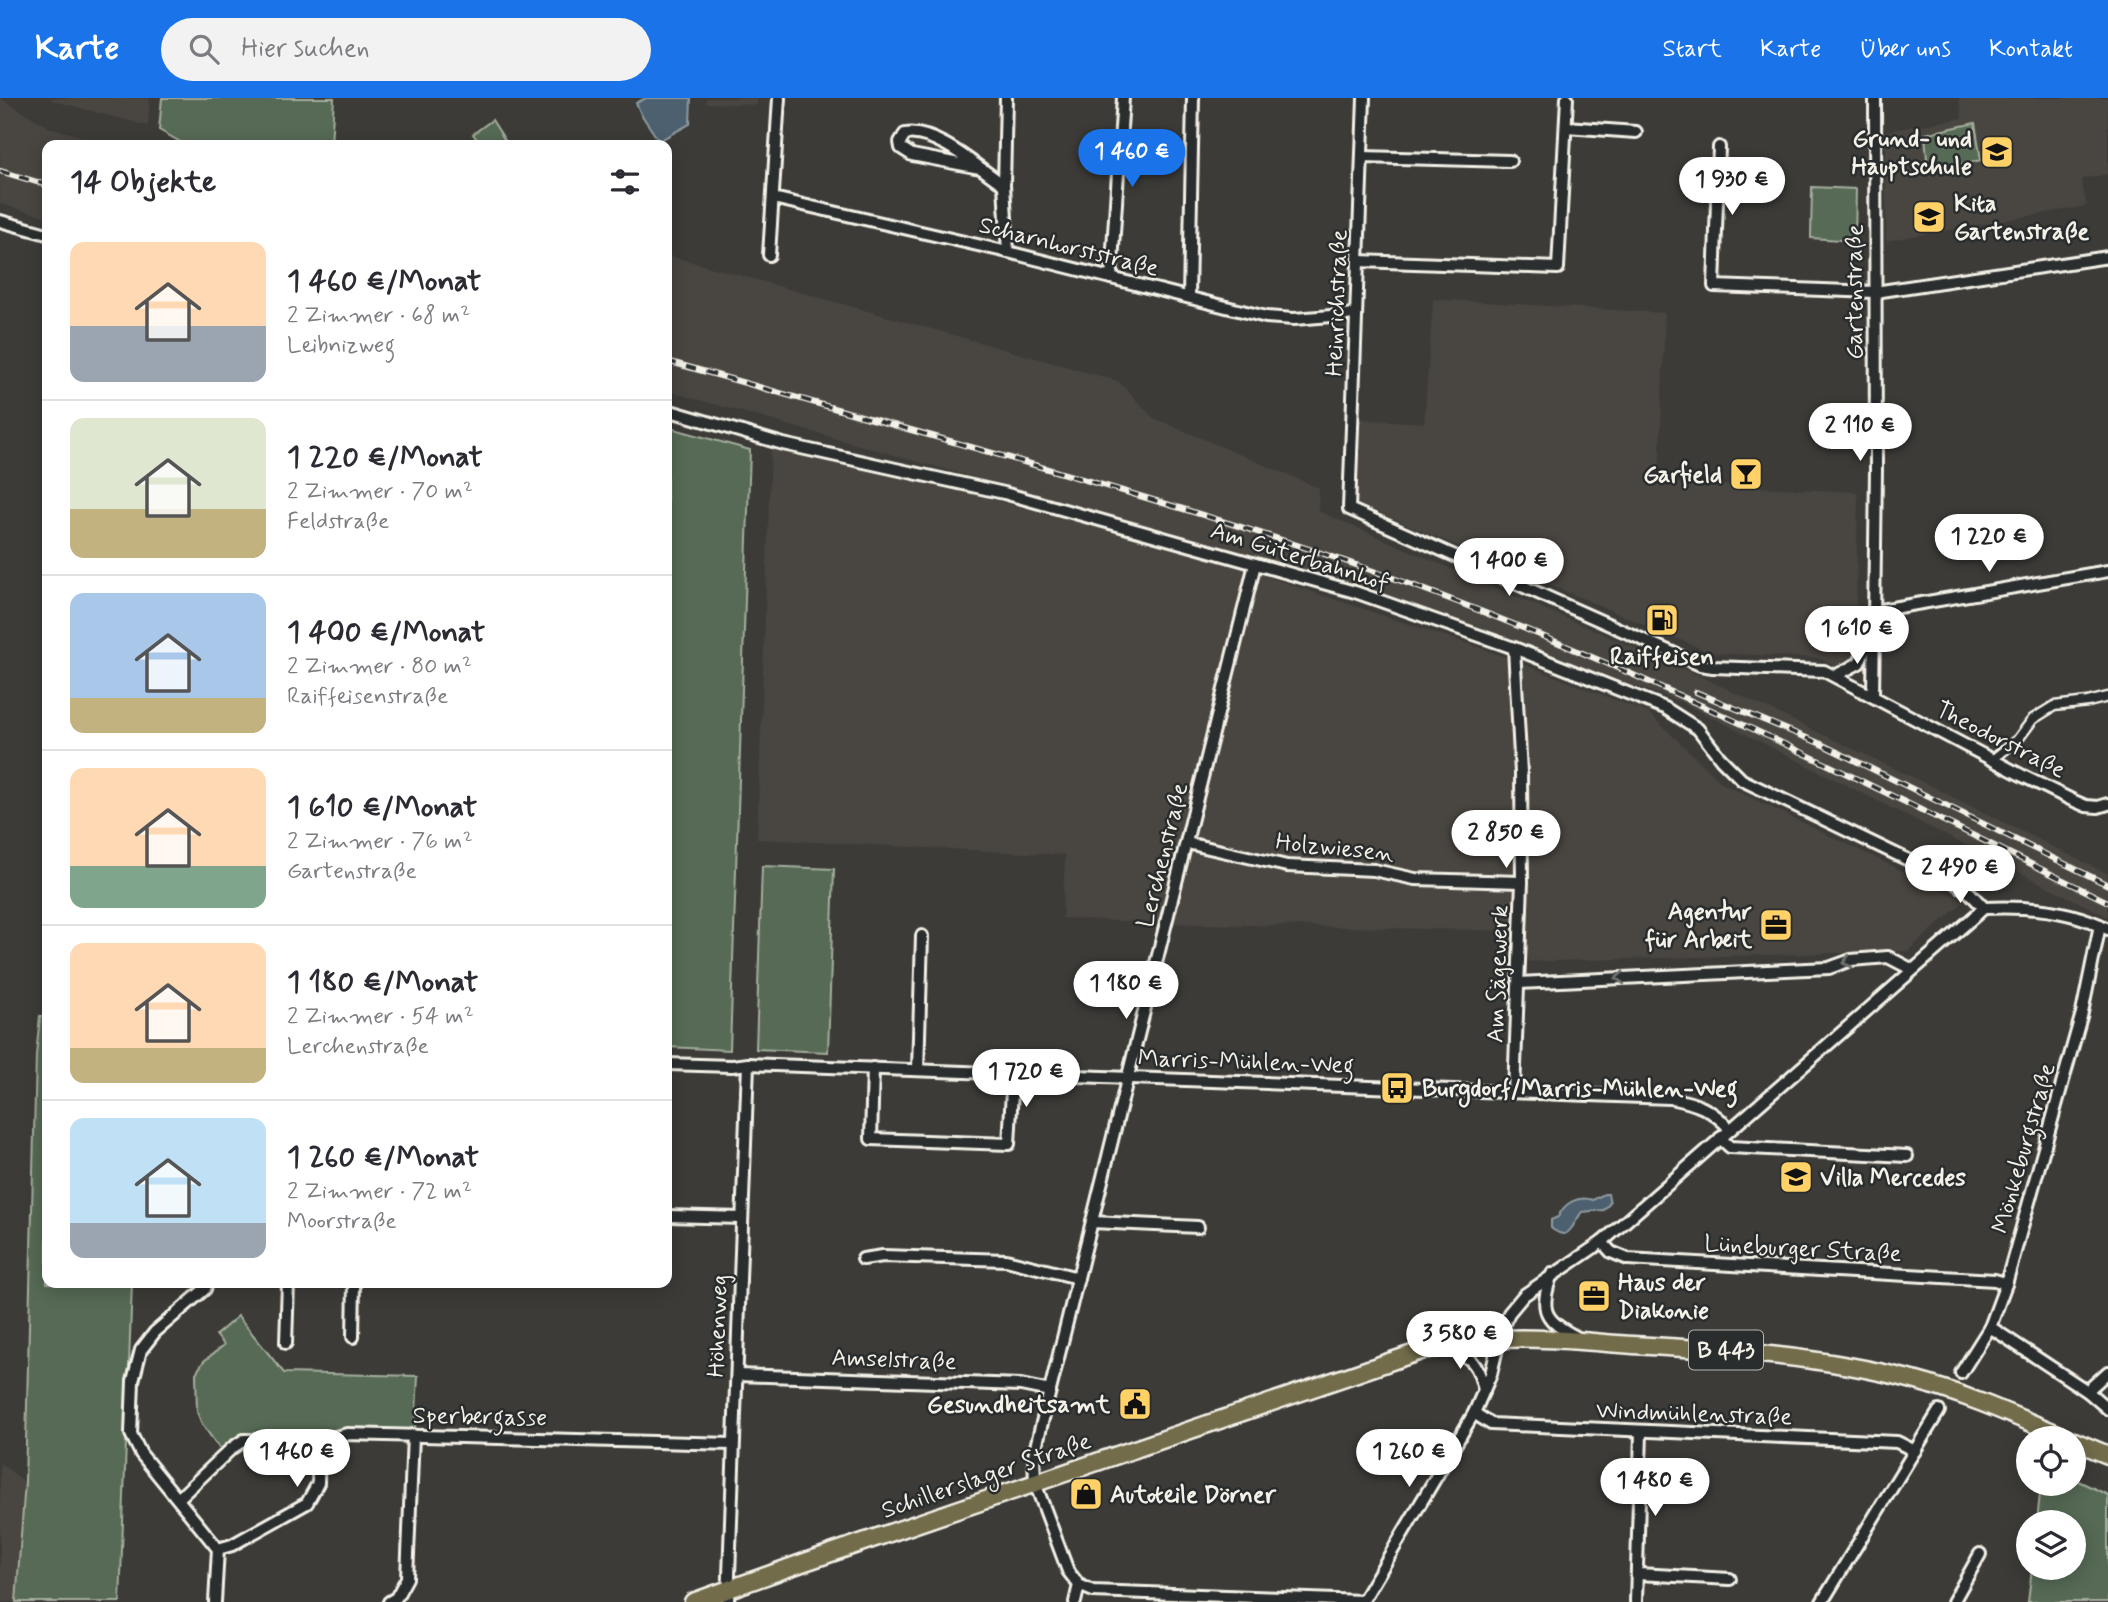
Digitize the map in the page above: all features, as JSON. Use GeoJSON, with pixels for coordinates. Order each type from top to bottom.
{"type":"FeatureCollection","features":[{"type":"Feature","properties":{"kind":"main road","name":"B 443"},"geometry":{"type":"LineString","coordinates":[[1499,1339],[1736,1351],[1826,1362],[1880,1372],[1949,1391],[2037,1426]]}},
{"type":"Feature","properties":{"kind":"main road","name":"Schillerslager Straße"},"geometry":{"type":"LineString","coordinates":[[728,1596],[799,1564],[1421,1351],[1499,1339]]}},
{"type":"Feature","properties":{"kind":"main road"},"geometry":{"type":"LineString","coordinates":[[2086,1446],[2108,1455]]}},
{"type":"Feature","properties":{"kind":"main road","name":"B 443"},"geometry":{"type":"LineString","coordinates":[[693,1602],[728,1596]]}},
{"type":"Feature","properties":{"kind":"street"},"geometry":{"type":"LineString","coordinates":[[769,255],[779,98]]}},
{"type":"Feature","properties":{"kind":"street"},"geometry":{"type":"LineString","coordinates":[[1006,98],[1004,185],[1008,252]]}},
{"type":"Feature","properties":{"kind":"street"},"geometry":{"type":"LineString","coordinates":[[1111,278],[1123,98]]}},
{"type":"Feature","properties":{"kind":"street"},"geometry":{"type":"LineString","coordinates":[[1189,297],[1193,98]]}},
{"type":"Feature","properties":{"kind":"street"},"geometry":{"type":"LineString","coordinates":[[1356,98],[1364,98]]}},
{"type":"Feature","properties":{"kind":"street","name":"Heinrichstraße"},"geometry":{"type":"LineString","coordinates":[[1349,509],[1364,98]]}},
{"type":"Feature","properties":{"kind":"street"},"geometry":{"type":"LineString","coordinates":[[1358,261],[1558,268],[1567,98]]}},
{"type":"Feature","properties":{"kind":"street","name":"Gartenstraße"},"geometry":{"type":"LineString","coordinates":[[1873,696],[1875,98]]}},
{"type":"Feature","properties":{"kind":"street"},"geometry":{"type":"LineString","coordinates":[[1566,127],[1636,132]]}},
{"type":"Feature","properties":{"kind":"street"},"geometry":{"type":"LineString","coordinates":[[980,169],[912,155],[901,148],[900,142],[905,134],[910,132],[923,135],[955,149],[1004,185]]}},
{"type":"Feature","properties":{"kind":"street"},"geometry":{"type":"LineString","coordinates":[[1719,147],[1714,286],[1875,292],[2108,257]]}},
{"type":"Feature","properties":{"kind":"street"},"geometry":{"type":"LineString","coordinates":[[1362,157],[1510,161]]}},
{"type":"Feature","properties":{"kind":"street","name":"Scharnhorststraße"},"geometry":{"type":"LineString","coordinates":[[773,198],[1008,252],[1266,317],[1356,314]]}},
{"type":"Feature","properties":{"kind":"street"},"geometry":{"type":"LineString","coordinates":[[0,221],[42,233]]}},
{"type":"Feature","properties":{"kind":"street","name":"Am Güterbahnhof"},"geometry":{"type":"LineString","coordinates":[[672,411],[774,442],[1004,493],[1354,592],[1514,648],[1665,708],[1699,729],[1721,759],[1742,780],[1954,882],[1970,893],[1984,908]]}},
{"type":"Feature","properties":{"kind":"street","name":"Theodorstraße"},"geometry":{"type":"LineString","coordinates":[[1349,509],[1700,665],[1824,671],[2072,800],[2086,806],[2108,804]]}},
{"type":"Feature","properties":{"kind":"street","name":"Lerchenstraße"},"geometry":{"type":"LineString","coordinates":[[1035,1483],[1034,1455],[1255,564]]}},
{"type":"Feature","properties":{"kind":"street"},"geometry":{"type":"LineString","coordinates":[[1875,611],[2108,571]]}},
{"type":"Feature","properties":{"kind":"street"},"geometry":{"type":"LineString","coordinates":[[1835,676],[1859,663],[1874,635]]}},
{"type":"Feature","properties":{"kind":"street","name":"Am Sägewerk"},"geometry":{"type":"LineString","coordinates":[[1514,648],[1521,773],[1522,882],[1514,1092]]}},
{"type":"Feature","properties":{"kind":"street"},"geometry":{"type":"LineString","coordinates":[[1992,760],[2018,739],[2033,719],[2054,706],[2108,697]]}},
{"type":"Feature","properties":{"kind":"street","name":"Holzwiesen"},"geometry":{"type":"LineString","coordinates":[[1187,843],[1287,866],[1374,870],[1415,878],[1522,882]]}},
{"type":"Feature","properties":{"kind":"street"},"geometry":{"type":"LineString","coordinates":[[1035,1483],[1068,1572],[1079,1585],[1093,1591],[1362,1602],[1474,1413],[1491,1374],[1499,1339],[1510,1313],[1524,1295],[1602,1242],[1984,908],[2016,906],[2064,915],[2104,927]]}},
{"type":"Feature","properties":{"kind":"street","name":"Mönkeburgstraße"},"geometry":{"type":"LineString","coordinates":[[1961,1373],[1990,1327],[2006,1284],[2104,927]]}},
{"type":"Feature","properties":{"kind":"street"},"geometry":{"type":"LineString","coordinates":[[918,1070],[922,936]]}},
{"type":"Feature","properties":{"kind":"street"},"geometry":{"type":"LineString","coordinates":[[1519,983],[1829,968],[1851,960],[1888,957],[1912,969]]}},
{"type":"Feature","properties":{"kind":"street","name":"Marris-Mühlen-Weg"},"geometry":{"type":"LineString","coordinates":[[672,1064],[873,1068],[1670,1098],[1688,1101],[1716,1114],[1730,1129]]}},
{"type":"Feature","properties":{"kind":"street","name":"Höhenweg"},"geometry":{"type":"LineString","coordinates":[[728,1596],[748,1064]]}},
{"type":"Feature","properties":{"kind":"street"},"geometry":{"type":"LineString","coordinates":[[873,1068],[871,1139],[1009,1144],[1013,1073]]}},
{"type":"Feature","properties":{"kind":"street"},"geometry":{"type":"LineString","coordinates":[[1720,1138],[1730,1147],[1907,1156]]}},
{"type":"Feature","properties":{"kind":"street"},"geometry":{"type":"LineString","coordinates":[[672,1216],[742,1218]]}},
{"type":"Feature","properties":{"kind":"street"},"geometry":{"type":"LineString","coordinates":[[1092,1222],[1198,1227]]}},
{"type":"Feature","properties":{"kind":"street","name":"Lüneburger Straße"},"geometry":{"type":"LineString","coordinates":[[1602,1242],[1612,1252],[1628,1259],[1995,1280],[2006,1284]]}},
{"type":"Feature","properties":{"kind":"street"},"geometry":{"type":"LineString","coordinates":[[863,1259],[883,1256],[1006,1260],[1078,1278]]}},
{"type":"Feature","properties":{"kind":"street"},"geometry":{"type":"LineString","coordinates":[[1552,1274],[1547,1289],[1547,1313],[1552,1322],[1585,1342]]}},
{"type":"Feature","properties":{"kind":"street"},"geometry":{"type":"LineString","coordinates":[[205,1288],[155,1332],[141,1350],[133,1381],[131,1434],[141,1454],[218,1549],[215,1602]]}},
{"type":"Feature","properties":{"kind":"street"},"geometry":{"type":"LineString","coordinates":[[286,1343],[288,1288]]}},
{"type":"Feature","properties":{"kind":"street"},"geometry":{"type":"LineString","coordinates":[[353,1337],[354,1288]]}},
{"type":"Feature","properties":{"kind":"street"},"geometry":{"type":"LineString","coordinates":[[1990,1327],[2087,1391],[2108,1409]]}},
{"type":"Feature","properties":{"kind":"street"},"geometry":{"type":"LineString","coordinates":[[1446,1346],[1472,1361],[1479,1371],[1484,1390]]}},
{"type":"Feature","properties":{"kind":"street"},"geometry":{"type":"LineString","coordinates":[[2087,1391],[2108,1372]]}},
{"type":"Feature","properties":{"kind":"street","name":"Amselstraße"},"geometry":{"type":"LineString","coordinates":[[737,1375],[1021,1385],[1050,1391]]}},
{"type":"Feature","properties":{"kind":"street"},"geometry":{"type":"LineString","coordinates":[[1822,1602],[1939,1411]]}},
{"type":"Feature","properties":{"kind":"street","name":"Windmühlenstraße"},"geometry":{"type":"LineString","coordinates":[[1474,1413],[1491,1424],[1897,1442],[1914,1451]]}},
{"type":"Feature","properties":{"kind":"street"},"geometry":{"type":"LineString","coordinates":[[1636,1602],[1641,1432]]}},
{"type":"Feature","properties":{"kind":"street","name":"Sperbergasse"},"geometry":{"type":"LineString","coordinates":[[178,1499],[244,1440],[319,1441],[347,1434],[733,1444]]}},
{"type":"Feature","properties":{"kind":"street"},"geometry":{"type":"LineString","coordinates":[[389,1602],[396,1598],[407,1578],[413,1435]]}},
{"type":"Feature","properties":{"kind":"street"},"geometry":{"type":"LineString","coordinates":[[218,1549],[232,1545],[307,1503],[318,1483],[319,1441]]}},
{"type":"Feature","properties":{"kind":"street"},"geometry":{"type":"LineString","coordinates":[[1953,1602],[1980,1554]]}},
{"type":"Feature","properties":{"kind":"street"},"geometry":{"type":"LineString","coordinates":[[1638,1574],[1730,1579]]}},
{"type":"Feature","properties":{"kind":"street"},"geometry":{"type":"LineString","coordinates":[[1075,1602],[1079,1585]]}},
{"type":"Feature","properties":{"kind":"shaded area"},"geometry":{"type":"Polygon","coordinates":[[[0,98],[49,127],[94,140],[42,140],[42,216],[0,204],[0,98]]]}},
{"type":"Feature","properties":{"kind":"shaded area"},"geometry":{"type":"Polygon","coordinates":[[[50,98],[150,98],[148,126],[54,101],[50,98]]]}},
{"type":"Feature","properties":{"kind":"shaded area"},"geometry":{"type":"Polygon","coordinates":[[[706,98],[757,98],[757,105],[705,103],[706,98]]]}},
{"type":"Feature","properties":{"kind":"shaded area","name":"Grund- und Hauptschule"},"geometry":{"type":"Polygon","coordinates":[[[1959,98],[2108,98],[2108,174],[2081,179],[2087,206],[1886,241],[1886,131],[1962,118],[1959,98]]]}},
{"type":"Feature","properties":{"kind":"shaded area"},"geometry":{"type":"Polygon","coordinates":[[[672,256],[1118,381],[1154,418],[1319,488],[1318,511],[1700,676],[2108,874],[2108,917],[1681,702],[1288,566],[672,392],[672,256]]]}},
{"type":"Feature","properties":{"kind":"shaded area"},"geometry":{"type":"Polygon","coordinates":[[[1433,299],[1665,313],[1659,482],[1858,492],[1855,675],[1818,658],[1711,653],[1356,503],[1359,419],[1424,423],[1433,299]]]}},
{"type":"Feature","properties":{"kind":"shaded area"},"geometry":{"type":"Polygon","coordinates":[[[771,446],[925,481],[1223,562],[1484,649],[1649,713],[1723,784],[1965,901],[1908,951],[1517,962],[1514,931],[1158,923],[1062,918],[1065,855],[757,839],[771,446]]]}},
{"type":"Feature","properties":{"kind":"shaded area"},"geometry":{"type":"Polygon","coordinates":[[[0,1463],[25,1482],[16,1602],[0,1602],[0,1463]]]}},
{"type":"Feature","properties":{"kind":"green space"},"geometry":{"type":"Polygon","coordinates":[[[162,98],[334,98],[331,140],[177,140],[159,130],[162,98]]]}},
{"type":"Feature","properties":{"kind":"green space"},"geometry":{"type":"Polygon","coordinates":[[[492,120],[505,140],[477,140],[473,134],[492,120]]]}},
{"type":"Feature","properties":{"kind":"green space"},"geometry":{"type":"Polygon","coordinates":[[[1975,123],[1981,160],[1928,172],[1925,134],[1975,123]]]}},
{"type":"Feature","properties":{"kind":"green space"},"geometry":{"type":"Polygon","coordinates":[[[1812,187],[1856,189],[1855,241],[1811,238],[1812,187]]]}},
{"type":"Feature","properties":{"kind":"green space"},"geometry":{"type":"Polygon","coordinates":[[[672,428],[750,450],[730,1050],[672,1047],[672,428]]]}},
{"type":"Feature","properties":{"kind":"green space"},"geometry":{"type":"Polygon","coordinates":[[[762,866],[834,869],[828,1052],[756,1049],[762,866]]]}},
{"type":"Feature","properties":{"kind":"green space"},"geometry":{"type":"Polygon","coordinates":[[[40,1016],[42,1288],[132,1288],[120,1602],[16,1602],[25,1482],[36,1055],[40,1016]]]}},
{"type":"Feature","properties":{"kind":"green space"},"geometry":{"type":"Polygon","coordinates":[[[238,1316],[284,1373],[418,1376],[415,1431],[344,1428],[334,1435],[317,1437],[239,1436],[220,1449],[197,1412],[196,1373],[204,1361],[224,1345],[216,1335],[238,1316]]]}},
{"type":"Feature","properties":{"kind":"green space"},"geometry":{"type":"Polygon","coordinates":[[[2086,1485],[2108,1495],[2108,1602],[2028,1602],[2031,1580],[2086,1580],[2086,1510],[2038,1510],[2040,1496],[2086,1496],[2086,1485]]]}},
{"type":"Feature","properties":{"kind":"water"},"geometry":{"type":"Polygon","coordinates":[[[646,98],[691,98],[690,124],[658,140],[636,103],[646,98]]]}},
{"type":"Feature","properties":{"kind":"water"},"geometry":{"type":"Polygon","coordinates":[[[1608,1194],[1610,1203],[1604,1210],[1582,1212],[1567,1233],[1562,1234],[1551,1228],[1551,1220],[1558,1217],[1568,1204],[1577,1199],[1593,1200],[1608,1194]]]}},
{"type":"Feature","properties":{"kind":"railway"},"geometry":{"type":"LineString","coordinates":[[0,171],[42,184]]}},
{"type":"Feature","properties":{"kind":"railway"},"geometry":{"type":"LineString","coordinates":[[672,362],[1180,508],[1405,582],[1625,671],[1868,784],[2108,902]]}},
{"type":"Feature","properties":{"kind":"railway"},"geometry":{"type":"LineString","coordinates":[[1696,692],[1819,743],[2108,885]]}},
{"type":"Feature","properties":{"kind":"place","name":"Grund- und Hauptschule"},"geometry":{"type":"Point","coordinates":[1997,152]}},
{"type":"Feature","properties":{"kind":"place","name":"Kita Gartenstraße"},"geometry":{"type":"Point","coordinates":[1929,217]}},
{"type":"Feature","properties":{"kind":"place","name":"Garfield"},"geometry":{"type":"Point","coordinates":[1746,474]}},
{"type":"Feature","properties":{"kind":"place","name":"Raiffeisen"},"geometry":{"type":"Point","coordinates":[1662,620]}},
{"type":"Feature","properties":{"kind":"place","name":"Agentur für Arbeit"},"geometry":{"type":"Point","coordinates":[1776,925]}},
{"type":"Feature","properties":{"kind":"place","name":"Burgdorf/Marris-Mühlen-Weg"},"geometry":{"type":"Point","coordinates":[1397,1088]}},
{"type":"Feature","properties":{"kind":"place","name":"Villa Mercedes"},"geometry":{"type":"Point","coordinates":[1796,1177]}},
{"type":"Feature","properties":{"kind":"place","name":"Haus der Diakonie"},"geometry":{"type":"Point","coordinates":[1594,1296]}},
{"type":"Feature","properties":{"kind":"place","name":"Gesundheitsamt"},"geometry":{"type":"Point","coordinates":[1135,1404]}},
{"type":"Feature","properties":{"kind":"place","name":"Autoteile Dörner"},"geometry":{"type":"Point","coordinates":[1086,1494]}}]}
